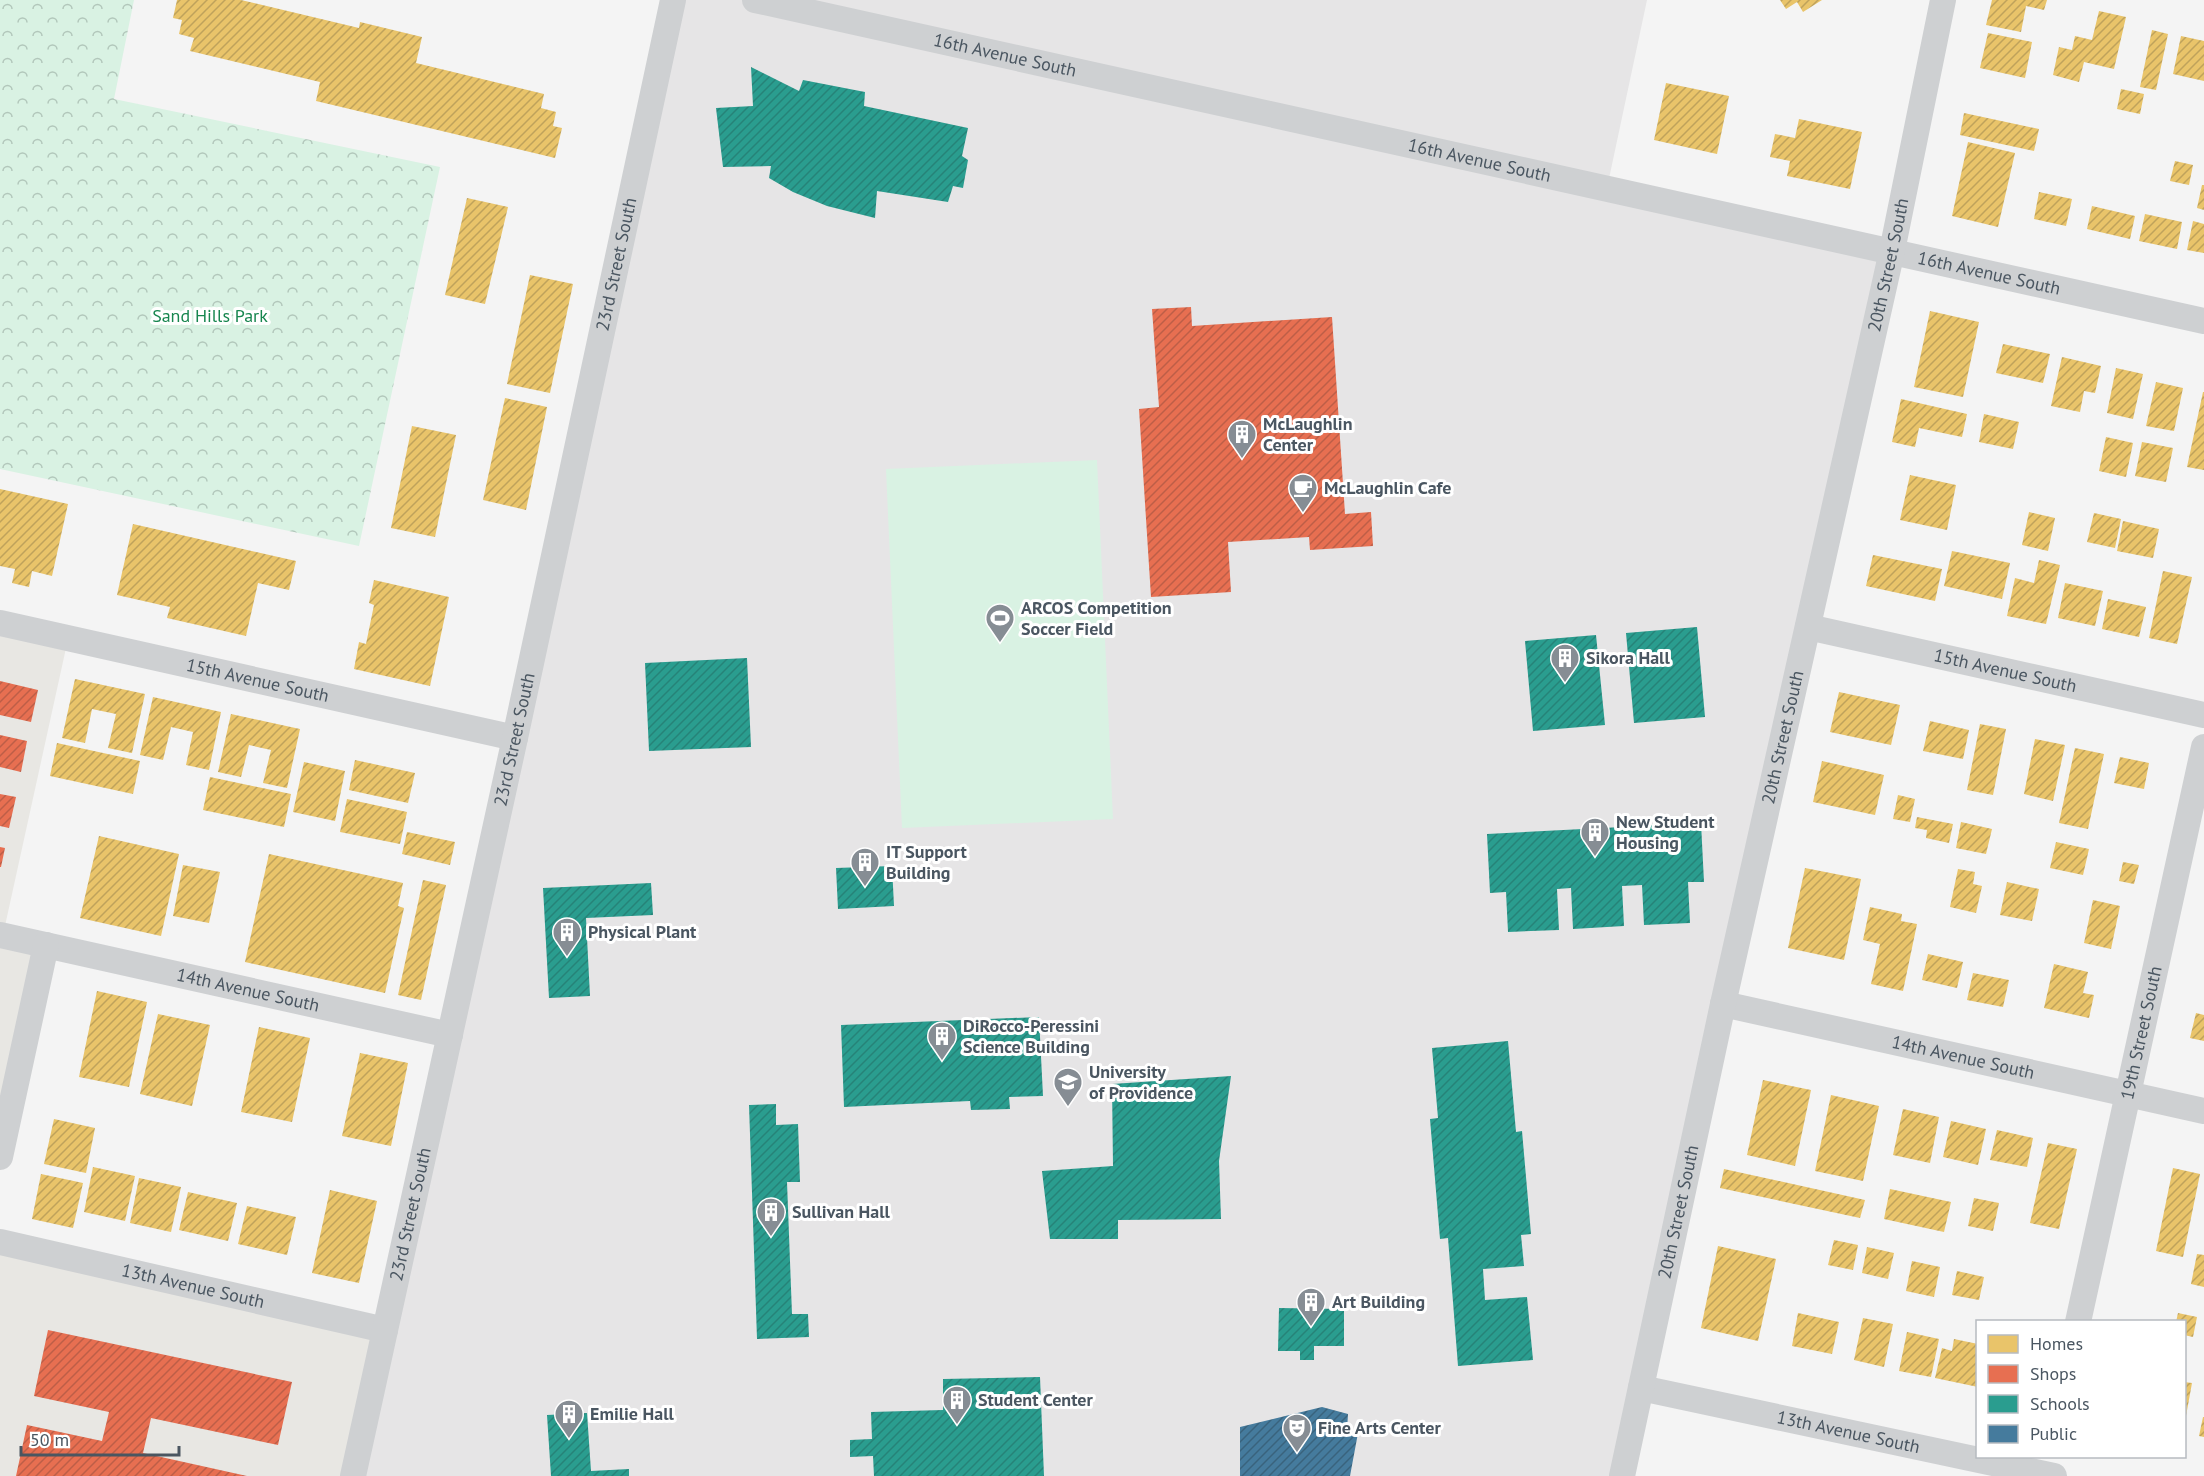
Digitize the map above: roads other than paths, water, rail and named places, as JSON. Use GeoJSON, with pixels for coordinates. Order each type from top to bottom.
{"type":"FeatureCollection","features":[{"type":"Feature","properties":{"kind":"street","name":"23rd Street South"},"geometry":{"type":"LineString","coordinates":[[353,1476],[515,738],[673,0]]}},
{"type":"Feature","properties":{"kind":"street","name":"16th Avenue South"},"geometry":{"type":"LineString","coordinates":[[755,0],[2204,321]]}},
{"type":"Feature","properties":{"kind":"street","name":"20th Street South"},"geometry":{"type":"LineString","coordinates":[[1622,1476],[1723,1004],[1892,251],[1943,0]]}},
{"type":"Feature","properties":{"kind":"street","name":"15th Avenue South"},"geometry":{"type":"LineString","coordinates":[[0,623],[515,738]]}},
{"type":"Feature","properties":{"kind":"street","name":"15th Avenue South"},"geometry":{"type":"LineString","coordinates":[[1808,627],[2204,715]]}},
{"type":"Feature","properties":{"kind":"street","name":"19th Street South"},"geometry":{"type":"LineString","coordinates":[[2078,1320],[2204,747]]}},
{"type":"Feature","properties":{"kind":"street","name":"14th Avenue South"},"geometry":{"type":"LineString","coordinates":[[0,934],[450,1035]]}},
{"type":"Feature","properties":{"kind":"street"},"geometry":{"type":"LineString","coordinates":[[0,1157],[46,945]]}},
{"type":"Feature","properties":{"kind":"street","name":"14th Avenue South"},"geometry":{"type":"LineString","coordinates":[[1723,1004],[2204,1111]]}},
{"type":"Feature","properties":{"kind":"street","name":"13th Avenue South"},"geometry":{"type":"LineString","coordinates":[[0,1242],[385,1330]]}},
{"type":"Feature","properties":{"kind":"street","name":"13th Avenue South"},"geometry":{"type":"LineString","coordinates":[[1641,1388],[1976,1456]]}},
{"type":"Feature","properties":{"kind":"street","name":"13th Avenue South"},"geometry":{"type":"LineString","coordinates":[[1986,1458],[2050,1471]]}},
{"type":"Feature","properties":{"kind":"place","name":"McLaughlin Center"},"geometry":{"type":"Point","coordinates":[1242,460]}},
{"type":"Feature","properties":{"kind":"place","name":"McLaughlin Cafe"},"geometry":{"type":"Point","coordinates":[1303,514]}},
{"type":"Feature","properties":{"kind":"place","name":"ARCOS Competition Soccer Field"},"geometry":{"type":"Point","coordinates":[1000,644]}},
{"type":"Feature","properties":{"kind":"place","name":"Sikora Hall"},"geometry":{"type":"Point","coordinates":[1565,684]}},
{"type":"Feature","properties":{"kind":"place","name":"New Student Housing"},"geometry":{"type":"Point","coordinates":[1595,858]}},
{"type":"Feature","properties":{"kind":"place","name":"IT Support Building"},"geometry":{"type":"Point","coordinates":[865,888]}},
{"type":"Feature","properties":{"kind":"place","name":"Physical Plant"},"geometry":{"type":"Point","coordinates":[567,958]}},
{"type":"Feature","properties":{"kind":"place","name":"DiRocco-Peressini Science Building"},"geometry":{"type":"Point","coordinates":[942,1062]}},
{"type":"Feature","properties":{"kind":"place","name":"University of Providence"},"geometry":{"type":"Point","coordinates":[1068,1108]}},
{"type":"Feature","properties":{"kind":"place","name":"Sullivan Hall"},"geometry":{"type":"Point","coordinates":[771,1238]}},
{"type":"Feature","properties":{"kind":"place","name":"Art Building"},"geometry":{"type":"Point","coordinates":[1311,1328]}},
{"type":"Feature","properties":{"kind":"place","name":"Student Center"},"geometry":{"type":"Point","coordinates":[957,1426]}},
{"type":"Feature","properties":{"kind":"place","name":"Emilie Hall"},"geometry":{"type":"Point","coordinates":[569,1440]}},
{"type":"Feature","properties":{"kind":"place","name":"Fine Arts Center"},"geometry":{"type":"Point","coordinates":[1297,1454]}},
{"type":"Feature","properties":{"kind":"park label","name":"Sand Hills Park"},"geometry":{"type":"Point","coordinates":[210,316]}}]}
